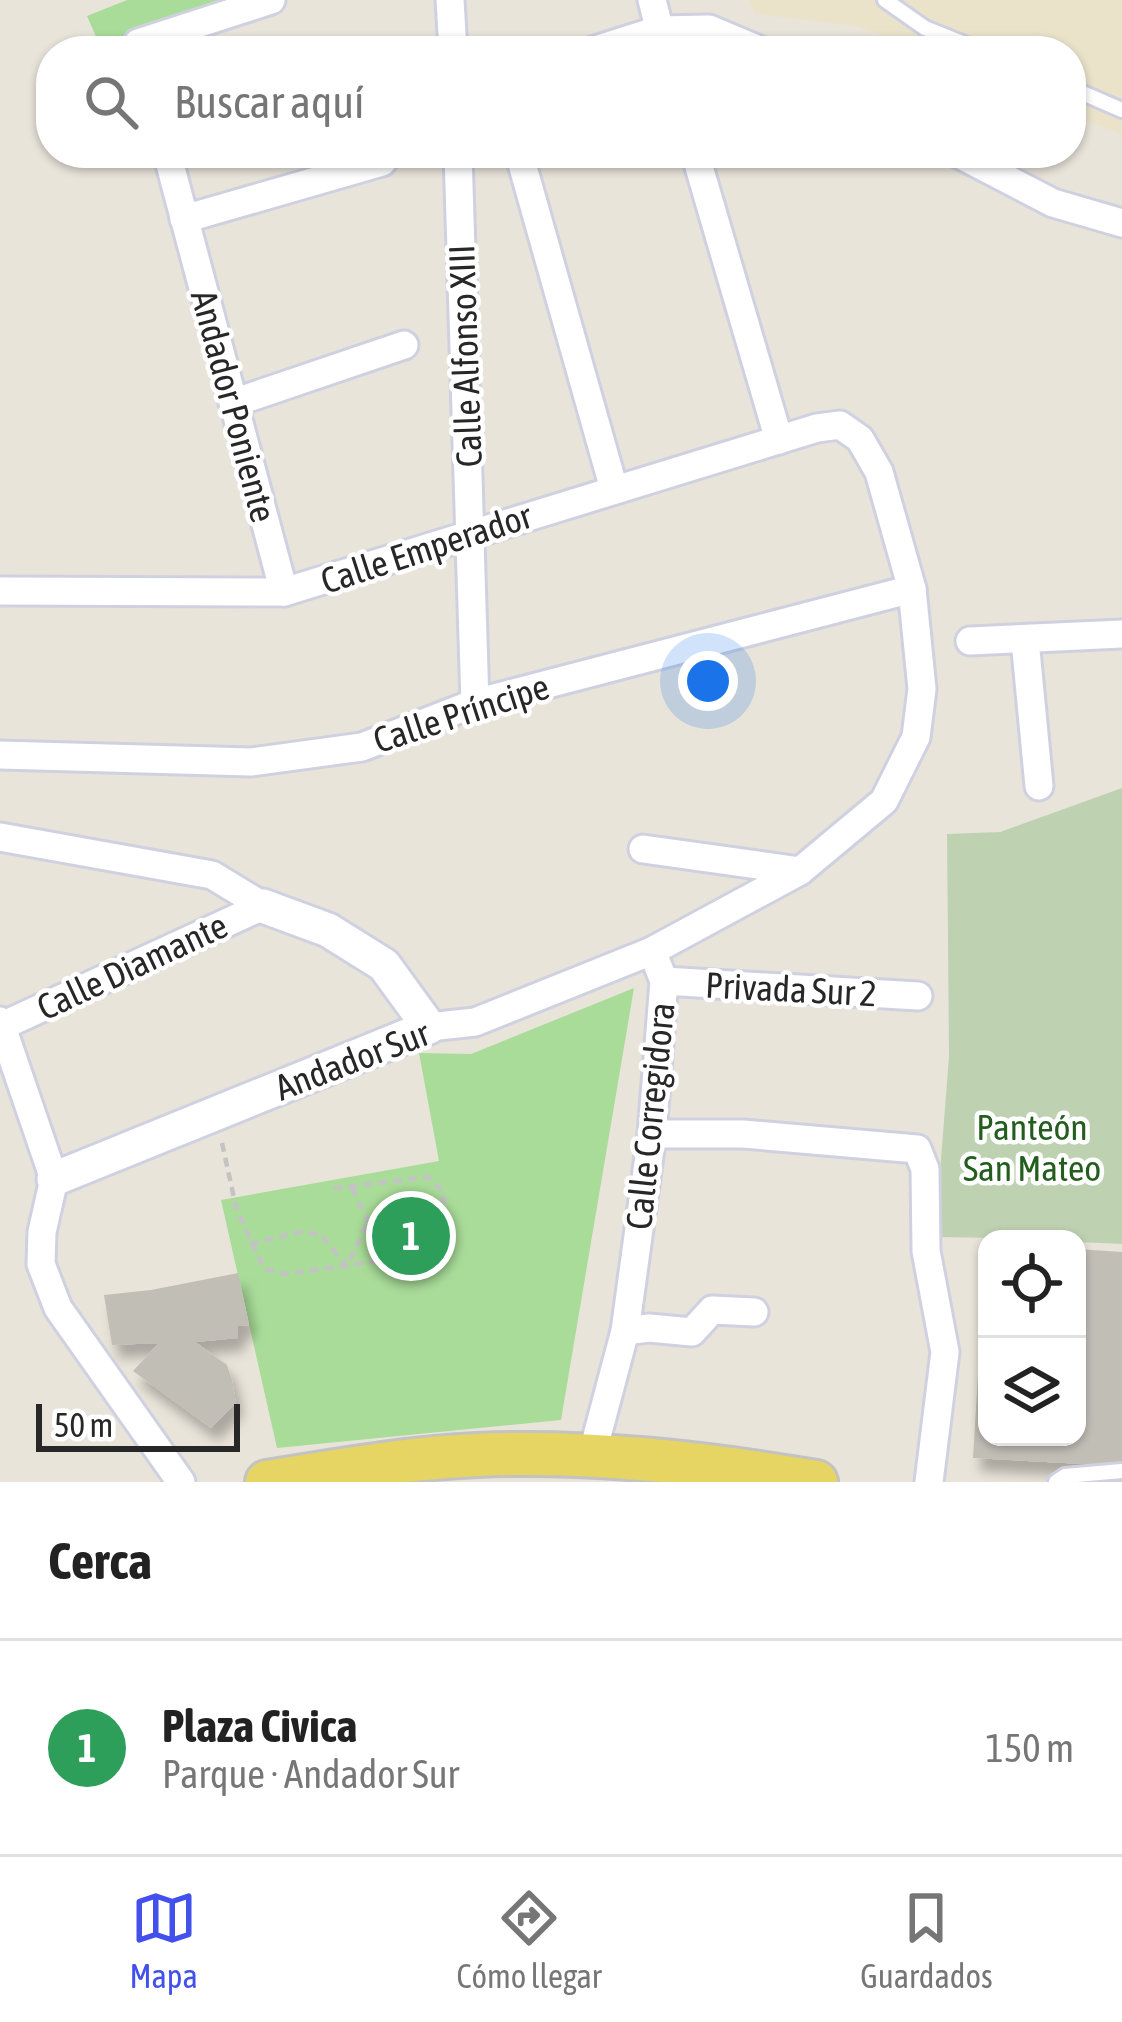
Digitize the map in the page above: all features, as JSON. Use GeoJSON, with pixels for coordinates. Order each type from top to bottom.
{"type":"FeatureCollection","features":[{"type":"Feature","properties":{"kind":"main road"},"geometry":{"type":"LineString","coordinates":[[288,1480],[592,1455],[816,1482]]}},
{"type":"Feature","properties":{"kind":"street"},"geometry":{"type":"LineString","coordinates":[[160,36],[271,0]]}},
{"type":"Feature","properties":{"kind":"street"},"geometry":{"type":"LineString","coordinates":[[450,0],[452,36]]}},
{"type":"Feature","properties":{"kind":"street"},"geometry":{"type":"LineString","coordinates":[[652,0],[660,36]]}},
{"type":"Feature","properties":{"kind":"street"},"geometry":{"type":"LineString","coordinates":[[678,36],[709,29],[726,36]]}},
{"type":"Feature","properties":{"kind":"street","name":"Andador Poniente"},"geometry":{"type":"LineString","coordinates":[[171,168],[284,592]]}},
{"type":"Feature","properties":{"kind":"street"},"geometry":{"type":"LineString","coordinates":[[184,219],[361,168]]}},
{"type":"Feature","properties":{"kind":"street","name":"Calle Alfonso XIII"},"geometry":{"type":"LineString","coordinates":[[459,168],[475,703]]}},
{"type":"Feature","properties":{"kind":"street"},"geometry":{"type":"LineString","coordinates":[[523,168],[614,489]]}},
{"type":"Feature","properties":{"kind":"street"},"geometry":{"type":"LineString","coordinates":[[698,168],[779,440]]}},
{"type":"Feature","properties":{"kind":"street"},"geometry":{"type":"LineString","coordinates":[[986,168],[1053,203],[1122,223]]}},
{"type":"Feature","properties":{"kind":"street"},"geometry":{"type":"LineString","coordinates":[[233,403],[404,345]]}},
{"type":"Feature","properties":{"kind":"street","name":"Calle Emperador"},"geometry":{"type":"LineString","coordinates":[[0,591],[284,592],[614,489],[840,425]]}},
{"type":"Feature","properties":{"kind":"street","name":"Calle Corregidora"},"geometry":{"type":"LineString","coordinates":[[592,1455],[625,1331],[652,1134],[664,981],[652,951],[800,872],[884,801],[916,737],[922,689],[912,589],[879,472],[860,439],[840,425]]}},
{"type":"Feature","properties":{"kind":"street","name":"Calle Príncipe"},"geometry":{"type":"LineString","coordinates":[[0,755],[250,761],[362,747],[475,703],[912,589]]}},
{"type":"Feature","properties":{"kind":"street"},"geometry":{"type":"LineString","coordinates":[[970,641],[1122,634]]}},
{"type":"Feature","properties":{"kind":"street"},"geometry":{"type":"LineString","coordinates":[[1025,640],[1039,786]]}},
{"type":"Feature","properties":{"kind":"street"},"geometry":{"type":"LineString","coordinates":[[0,837],[212,875],[263,906],[328,930],[384,965],[430,1027]]}},
{"type":"Feature","properties":{"kind":"street"},"geometry":{"type":"LineString","coordinates":[[643,849],[800,872]]}},
{"type":"Feature","properties":{"kind":"street","name":"Calle Diamante"},"geometry":{"type":"LineString","coordinates":[[1,1024],[263,906]]}},
{"type":"Feature","properties":{"kind":"street","name":"Andador Sur"},"geometry":{"type":"LineString","coordinates":[[54,1179],[430,1027],[475,1022],[652,951]]}},
{"type":"Feature","properties":{"kind":"street","name":"Privada Sur 2"},"geometry":{"type":"LineString","coordinates":[[664,981],[918,996]]}},
{"type":"Feature","properties":{"kind":"street"},"geometry":{"type":"LineString","coordinates":[[1,1024],[8,1071],[54,1179],[42,1232],[41,1264],[58,1308],[181,1482]]}},
{"type":"Feature","properties":{"kind":"street"},"geometry":{"type":"LineString","coordinates":[[652,1134],[743,1134],[917,1149],[926,1169],[926,1250],[945,1352],[929,1482]]}},
{"type":"Feature","properties":{"kind":"street"},"geometry":{"type":"LineString","coordinates":[[625,1331],[692,1332],[712,1310],[754,1312]]}},
{"type":"Feature","properties":{"kind":"lane"},"geometry":{"type":"LineString","coordinates":[[885,0],[945,36]]}},
{"type":"Feature","properties":{"kind":"lane"},"geometry":{"type":"LineString","coordinates":[[1086,94],[1122,110]]}},
{"type":"Feature","properties":{"kind":"lane"},"geometry":{"type":"LineString","coordinates":[[1057,1482],[1065,1476],[1122,1471]]}},
{"type":"Feature","properties":{"kind":"path"},"geometry":{"type":"LineString","coordinates":[[214,1114],[236,1207],[263,1269],[286,1274],[435,1253],[448,1235],[443,1190],[428,1177],[328,1189]]}},
{"type":"Feature","properties":{"kind":"path"},"geometry":{"type":"LineString","coordinates":[[351,1186],[368,1221]]}},
{"type":"Feature","properties":{"kind":"path"},"geometry":{"type":"LineString","coordinates":[[368,1221],[445,1211]]}},
{"type":"Feature","properties":{"kind":"path"},"geometry":{"type":"LineString","coordinates":[[347,1265],[368,1221]]}},
{"type":"Feature","properties":{"kind":"path"},"geometry":{"type":"LineString","coordinates":[[250,1244],[300,1232],[320,1234],[347,1265]]}},
{"type":"Feature","properties":{"kind":"shaded area"},"geometry":{"type":"Polygon","coordinates":[[[749,0],[1122,0],[1122,134],[1086,121],[1086,36],[882,36],[856,26],[755,14],[749,0]]]}},
{"type":"Feature","properties":{"kind":"green space"},"geometry":{"type":"Polygon","coordinates":[[[127,0],[250,0],[138,36],[96,36],[87,16],[127,0]]]}},
{"type":"Feature","properties":{"kind":"green space","name":"Panteón San Mateo"},"geometry":{"type":"Polygon","coordinates":[[[1122,788],[1122,1244],[1086,1242],[1086,1230],[978,1230],[978,1238],[935,1237],[949,1056],[947,834],[1000,832],[1122,788]]]}},
{"type":"Feature","properties":{"kind":"green space"},"geometry":{"type":"Polygon","coordinates":[[[634,988],[561,1420],[277,1448],[221,1200],[439,1161],[419,1053],[471,1054],[634,988]]]}},
{"type":"Feature","properties":{"kind":"building"},"geometry":{"type":"Polygon","coordinates":[[[1086,1250],[1122,1252],[1122,1466],[973,1458],[978,1374],[978,1446],[1086,1446],[1086,1250]]]}},
{"type":"Feature","properties":{"kind":"building"},"geometry":{"type":"Polygon","coordinates":[[[238,1273],[249,1325],[238,1326],[238,1338],[195,1342],[227,1365],[232,1380],[236,1403],[211,1428],[133,1371],[159,1343],[112,1345],[104,1295],[238,1273]]]}},
{"type":"Feature","properties":{"kind":"place","name":"Plaza Civica"},"geometry":{"type":"Point","coordinates":[411,1236]}}]}
